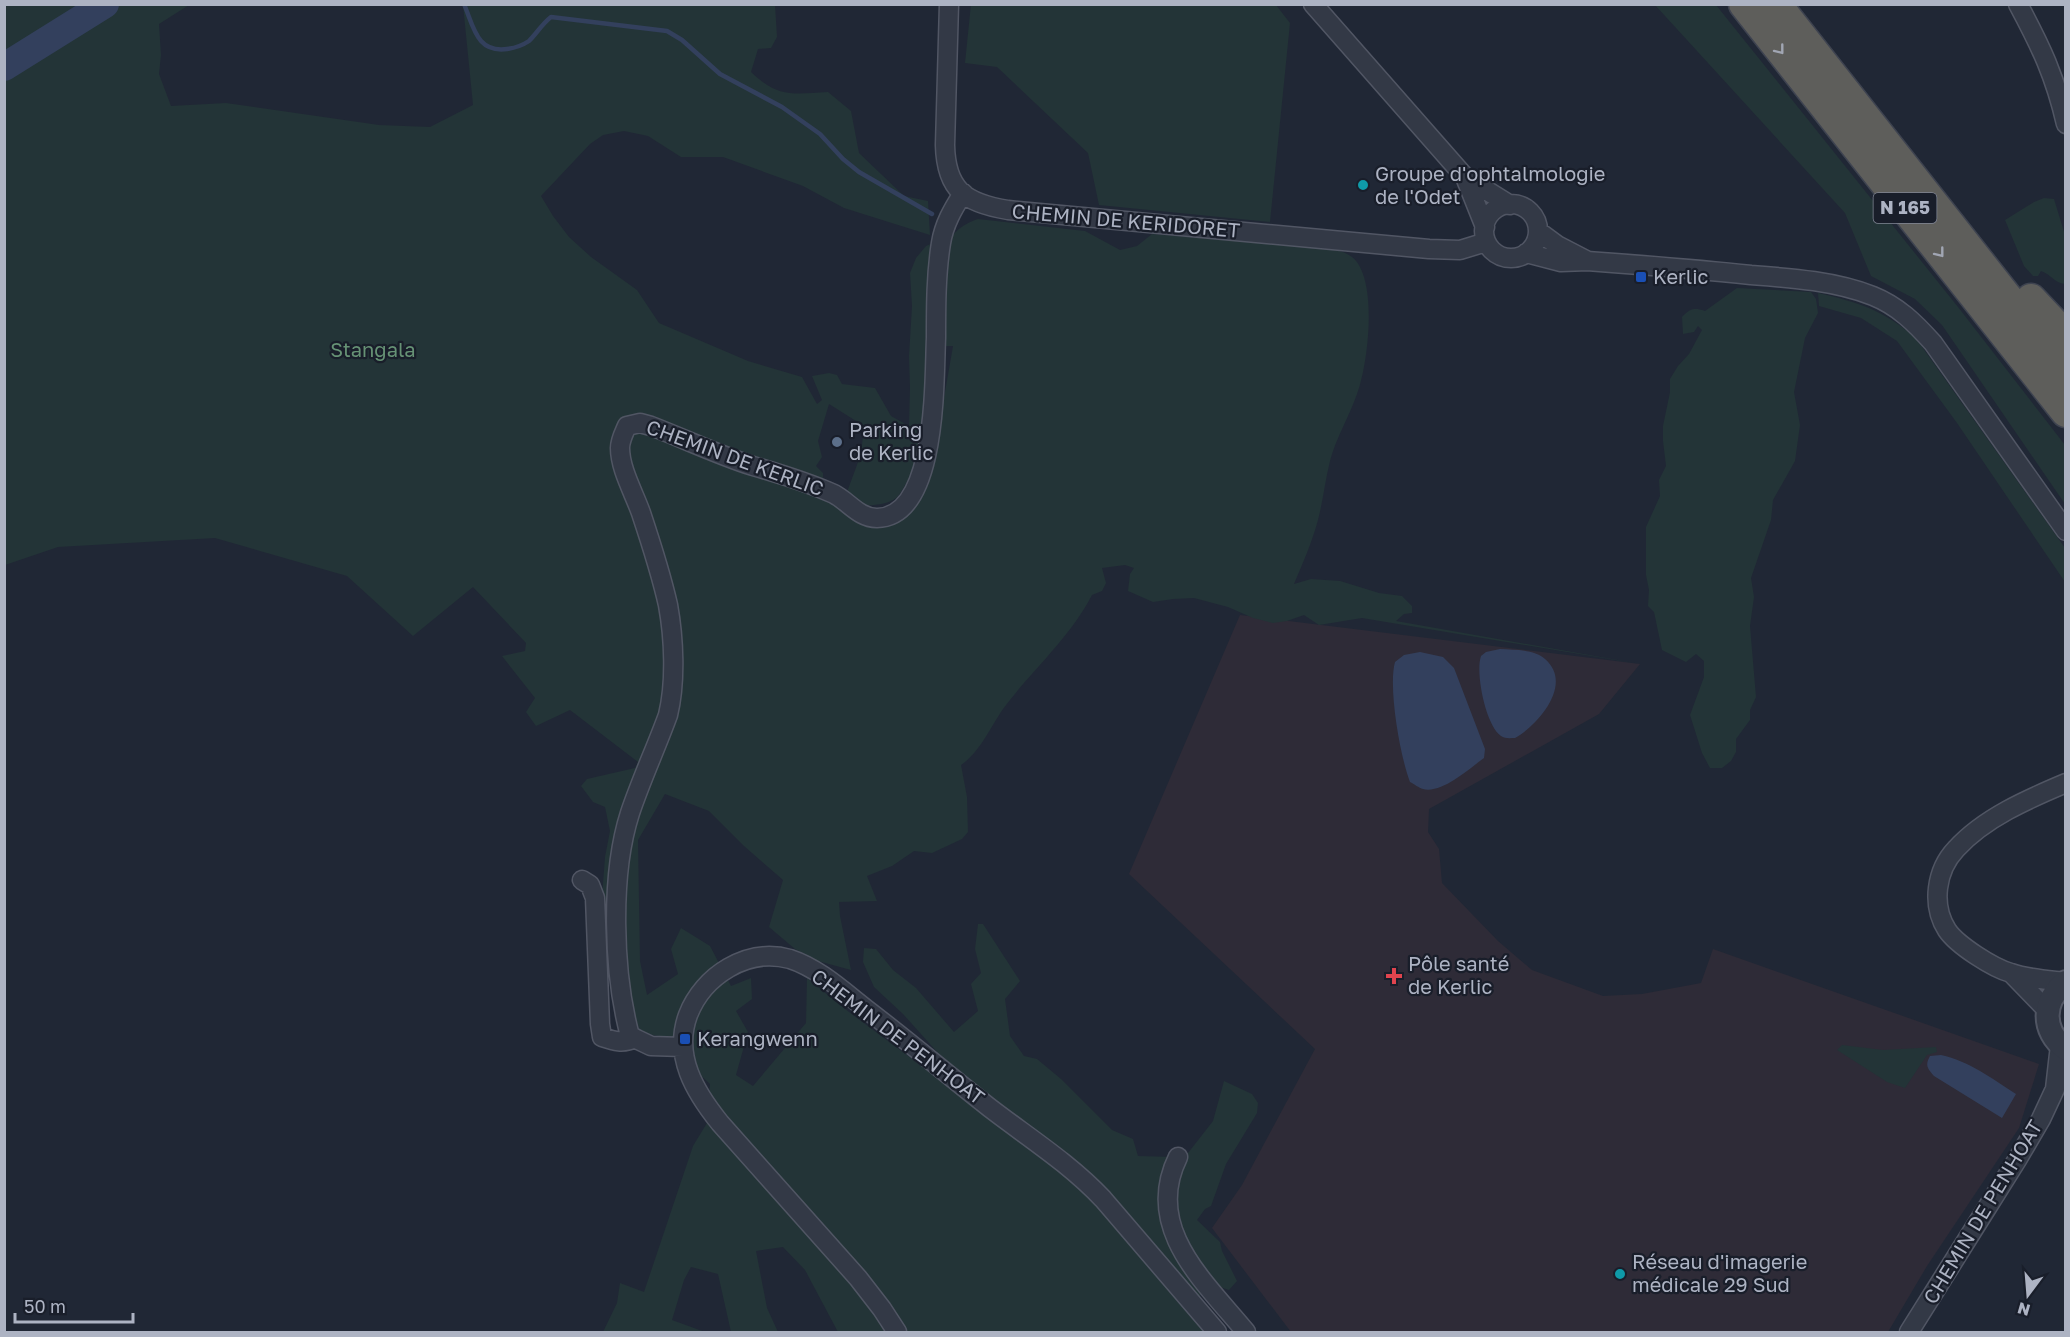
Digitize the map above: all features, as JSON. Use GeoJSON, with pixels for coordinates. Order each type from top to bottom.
{"type":"FeatureCollection","features":[{"type":"Feature","properties":{"kind":"highway","name":"N 165"},"geometry":{"type":"LineString","coordinates":[[1744,4],[2066,412]]}},
{"type":"Feature","properties":{"kind":"highway","name":"N 165"},"geometry":{"type":"LineString","coordinates":[[1776,4],[2066,372]]}},
{"type":"Feature","properties":{"kind":"highway"},"geometry":{"type":"LineString","coordinates":[[1872,126],[2066,336]]}},
{"type":"Feature","properties":{"kind":"street"},"geometry":{"type":"LineString","coordinates":[[949,4],[945,158],[949,176],[963,193]]}},
{"type":"Feature","properties":{"kind":"street"},"geometry":{"type":"LineString","coordinates":[[1313,4],[1465,177],[1510,205]]}},
{"type":"Feature","properties":{"kind":"street"},"geometry":{"type":"LineString","coordinates":[[2018,4],[2051,70],[2066,124]]}},
{"type":"Feature","properties":{"kind":"street"},"geometry":{"type":"LineString","coordinates":[[1465,177],[1490,249],[1503,257],[1511,258],[1526,254],[1561,261],[1588,261],[1809,281],[1846,288],[1887,302],[1916,324],[1933,343],[2066,531]]}},
{"type":"Feature","properties":{"kind":"street","name":"CHEMIN DE KERIDORET"},"geometry":{"type":"LineString","coordinates":[[963,193],[981,205],[1008,210],[1450,250],[1471,248],[1485,234]]}},
{"type":"Feature","properties":{"kind":"street","name":"CHEMIN DE KERLIC"},"geometry":{"type":"LineString","coordinates":[[635,1038],[630,1036],[625,1017],[616,937],[618,887],[623,842],[630,813],[670,707],[673,662],[668,605],[647,531],[621,459],[621,439],[627,426],[640,423],[752,465],[808,482],[843,499],[868,517],[883,517],[896,512],[915,486],[931,434],[935,399],[940,249],[947,221],[963,193]]}},
{"type":"Feature","properties":{"kind":"street"},"geometry":{"type":"LineString","coordinates":[[1485,234],[1488,217],[1494,211],[1501,206],[1517,205],[1531,214],[1536,221],[1538,231],[1535,243],[1526,254]]}},
{"type":"Feature","properties":{"kind":"street"},"geometry":{"type":"LineString","coordinates":[[1538,231],[1557,245],[1588,261]]}},
{"type":"Feature","properties":{"kind":"street"},"geometry":{"type":"LineString","coordinates":[[2047,1010],[2011,973],[1972,951],[1947,929],[1939,911],[1938,901],[1942,870],[1955,849],[1971,834],[2002,814],[2066,783]]}},
{"type":"Feature","properties":{"kind":"street"},"geometry":{"type":"LineString","coordinates":[[582,880],[590,885],[595,898],[602,1037],[626,1042],[635,1038],[651,1046],[683,1047]]}},
{"type":"Feature","properties":{"kind":"street","name":"CHEMIN DE PENHOAT"},"geometry":{"type":"LineString","coordinates":[[897,1332],[873,1296],[711,1111],[689,1074],[683,1047],[683,1034],[695,1000],[711,981],[728,968],[750,958],[788,958],[813,970],[992,1109],[1060,1158],[1084,1178],[1217,1332]]}},
{"type":"Feature","properties":{"kind":"street"},"geometry":{"type":"LineString","coordinates":[[2011,973],[2066,982]]}},
{"type":"Feature","properties":{"kind":"street"},"geometry":{"type":"LineString","coordinates":[[2063,1047],[2052,1035],[2047,1023],[2047,1010],[2053,994],[2066,982]]}},
{"type":"Feature","properties":{"kind":"street","name":"CHEMIN DE PENHOAT"},"geometry":{"type":"LineString","coordinates":[[1909,1332],[2026,1147],[2060,1083],[2063,1047]]}},
{"type":"Feature","properties":{"kind":"street"},"geometry":{"type":"LineString","coordinates":[[1178,1157],[1167,1190],[1168,1217],[1172,1229],[1193,1268],[1246,1332]]}},
{"type":"Feature","properties":{"kind":"shaded area","name":"Pôle santé de Kerlic"},"geometry":{"type":"Polygon","coordinates":[[[1240,615],[1640,664],[1599,714],[1429,809],[1428,832],[1439,849],[1442,883],[1498,941],[1532,970],[1603,996],[1642,994],[1701,983],[1713,949],[2039,1064],[2019,1128],[1927,1266],[1888,1332],[1291,1332],[1212,1228],[1242,1185],[1315,1049],[1129,874],[1240,615]]]}},
{"type":"Feature","properties":{"kind":"green space"},"geometry":{"type":"Polygon","coordinates":[[[971,4],[1276,5],[1290,23],[1270,222],[1099,205],[1088,153],[997,67],[965,63],[971,4]]]}},
{"type":"Feature","properties":{"kind":"green space","name":"Stangala"},"geometry":{"type":"Polygon","coordinates":[[[4,5],[189,5],[159,24],[161,55],[159,74],[171,106],[226,103],[379,125],[430,127],[473,105],[463,5],[775,5],[777,37],[771,48],[758,49],[751,72],[778,90],[795,93],[828,92],[851,111],[859,153],[904,196],[928,201],[930,235],[844,208],[803,186],[723,157],[681,157],[648,136],[624,131],[603,135],[590,144],[541,196],[569,237],[591,257],[637,290],[659,323],[748,361],[802,377],[817,404],[822,400],[812,376],[829,373],[837,375],[842,384],[875,388],[891,416],[909,426],[912,306],[910,273],[916,258],[926,246],[933,243],[945,282],[948,267],[945,255],[949,241],[961,227],[972,221],[978,219],[1085,231],[1120,250],[1137,246],[1152,234],[1309,247],[1345,253],[1359,265],[1365,280],[1369,320],[1365,363],[1357,394],[1330,461],[1316,528],[1294,584],[1311,579],[1340,581],[1379,593],[1402,596],[1412,606],[1412,613],[1404,614],[1396,621],[1640,664],[1362,618],[1319,625],[1304,615],[1273,623],[1194,598],[1153,602],[1128,591],[1130,574],[1134,568],[1125,565],[1102,568],[1106,583],[1102,591],[1092,595],[1072,626],[1003,709],[974,753],[961,765],[967,797],[968,832],[962,839],[932,853],[914,851],[892,866],[867,876],[877,901],[839,902],[851,970],[818,961],[795,949],[769,927],[783,880],[709,811],[665,794],[638,840],[640,961],[647,995],[678,974],[671,949],[681,928],[710,946],[731,986],[751,978],[752,999],[736,1011],[748,1032],[736,1075],[753,1086],[806,1023],[807,978],[966,1099],[980,1089],[939,1054],[903,1014],[874,987],[863,962],[864,948],[876,949],[893,970],[916,988],[954,1032],[978,1011],[971,984],[981,973],[975,949],[978,924],[983,924],[1020,981],[1005,999],[1010,1036],[1024,1056],[1037,1059],[1061,1079],[1112,1130],[1133,1139],[1138,1156],[1173,1157],[1188,1153],[1213,1121],[1224,1081],[1252,1094],[1258,1103],[1257,1113],[1226,1164],[1211,1206],[1205,1209],[1197,1220],[1220,1242],[1237,1281],[1229,1290],[1214,1285],[1186,1306],[1209,1332],[838,1332],[805,1270],[783,1247],[756,1251],[767,1308],[778,1332],[731,1332],[718,1274],[691,1267],[684,1280],[672,1320],[705,1332],[603,1332],[617,1303],[620,1283],[644,1292],[693,1146],[707,1123],[710,1084],[693,1068],[687,1041],[641,1033],[600,924],[605,857],[610,831],[605,807],[593,802],[581,786],[587,779],[635,768],[638,762],[570,710],[536,726],[526,712],[535,698],[502,656],[525,651],[526,643],[473,587],[413,636],[347,576],[215,538],[58,547],[5,565],[4,5]],[[931,346],[923,437],[912,472],[897,497],[891,501],[867,505],[849,498],[847,492],[861,454],[864,426],[829,404],[818,441],[822,457],[816,466],[823,473],[823,486],[881,524],[936,444],[953,346],[931,346]]]}},
{"type":"Feature","properties":{"kind":"green space"},"geometry":{"type":"Polygon","coordinates":[[[1655,5],[1716,5],[1958,307],[2065,445],[2065,504],[1942,325],[1915,299],[1871,276],[1845,213],[1655,5]]]}},
{"type":"Feature","properties":{"kind":"green space"},"geometry":{"type":"Polygon","coordinates":[[[2044,198],[2054,199],[2065,235],[2065,284],[2041,271],[2038,276],[2033,276],[2024,266],[2005,220],[2044,198]]]}},
{"type":"Feature","properties":{"kind":"green space"},"geometry":{"type":"Polygon","coordinates":[[[1737,288],[1811,292],[1816,299],[1818,313],[1805,338],[1794,392],[1800,425],[1795,461],[1773,500],[1771,520],[1751,578],[1754,597],[1750,626],[1756,697],[1750,710],[1750,720],[1736,739],[1736,752],[1731,761],[1722,768],[1710,768],[1702,753],[1690,715],[1704,677],[1704,661],[1696,654],[1686,662],[1662,650],[1654,612],[1648,606],[1646,527],[1660,496],[1659,480],[1666,466],[1663,426],[1670,392],[1670,379],[1689,354],[1702,330],[1698,326],[1694,332],[1683,334],[1682,317],[1692,310],[1705,311],[1737,288]]]}},
{"type":"Feature","properties":{"kind":"green space"},"geometry":{"type":"Polygon","coordinates":[[[1818,293],[1870,308],[1903,327],[1915,337],[2065,548],[2065,582],[1957,423],[1897,341],[1861,318],[1819,306],[1818,293]]]}},
{"type":"Feature","properties":{"kind":"green space"},"geometry":{"type":"Polygon","coordinates":[[[1842,1045],[1883,1050],[1936,1047],[1937,1052],[1927,1055],[1905,1088],[1887,1082],[1837,1050],[1842,1045]]]}},
{"type":"Feature","properties":{"kind":"water"},"geometry":{"type":"Polygon","coordinates":[[[1500,649],[1535,653],[1545,659],[1553,669],[1556,680],[1550,703],[1533,724],[1515,738],[1503,737],[1496,730],[1486,711],[1483,699],[1479,674],[1481,656],[1486,652],[1500,649]]]}},
{"type":"Feature","properties":{"kind":"water"},"geometry":{"type":"Polygon","coordinates":[[[1420,652],[1443,657],[1454,668],[1485,749],[1484,758],[1464,774],[1431,790],[1410,782],[1399,739],[1394,704],[1395,662],[1404,655],[1420,652]]]}},
{"type":"Feature","properties":{"kind":"water"},"geometry":{"type":"Polygon","coordinates":[[[1941,1055],[1970,1066],[2016,1094],[2002,1118],[1934,1076],[1927,1064],[1930,1056],[1941,1055]]]}},
{"type":"Feature","properties":{"kind":"waterway"},"geometry":{"type":"LineString","coordinates":[[4,67],[105,4]]}},
{"type":"Feature","properties":{"kind":"waterway"},"geometry":{"type":"LineString","coordinates":[[464,4],[478,37],[489,47],[497,49],[513,48],[529,41],[551,17],[667,31],[682,40],[720,74],[782,107],[820,134],[843,159],[859,172],[932,214]]}},
{"type":"Feature","properties":{"kind":"place","name":"Groupe d'ophtalmologie de l'Odet"},"geometry":{"type":"Point","coordinates":[1363,185]}},
{"type":"Feature","properties":{"kind":"place","name":"Kerlic"},"geometry":{"type":"Point","coordinates":[1641,277]}},
{"type":"Feature","properties":{"kind":"place","name":"Parking de Kerlic"},"geometry":{"type":"Point","coordinates":[837,442]}},
{"type":"Feature","properties":{"kind":"place","name":"Pôle santé de Kerlic"},"geometry":{"type":"Point","coordinates":[1394,976]}},
{"type":"Feature","properties":{"kind":"place","name":"Kerangwenn"},"geometry":{"type":"Point","coordinates":[685,1039]}},
{"type":"Feature","properties":{"kind":"place","name":"Réseau d'imagerie médicale 29 Sud"},"geometry":{"type":"Point","coordinates":[1620,1274]}}]}
